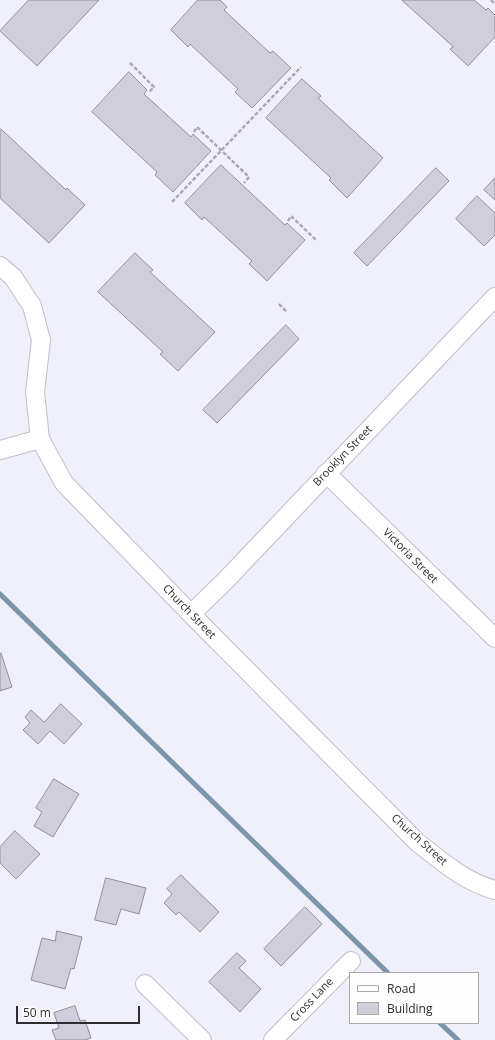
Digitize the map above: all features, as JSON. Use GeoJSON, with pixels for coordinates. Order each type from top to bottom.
{"type":"FeatureCollection","features":[{"type":"Feature","properties":{"kind":"street","name":"Church Street"},"geometry":{"type":"LineString","coordinates":[[0,266],[13,277],[32,306],[41,340],[35,392],[40,439],[64,483],[191,614],[417,842],[448,867],[482,886],[495,890]]}},
{"type":"Feature","properties":{"kind":"street","name":"Brooklyn Street"},"geometry":{"type":"LineString","coordinates":[[191,614],[495,297]]}},
{"type":"Feature","properties":{"kind":"street"},"geometry":{"type":"LineString","coordinates":[[0,450],[40,439]]}},
{"type":"Feature","properties":{"kind":"street","name":"Victoria Street"},"geometry":{"type":"LineString","coordinates":[[326,473],[495,638]]}},
{"type":"Feature","properties":{"kind":"street","name":"Cross Lane"},"geometry":{"type":"LineString","coordinates":[[273,1040],[351,961]]}},
{"type":"Feature","properties":{"kind":"street"},"geometry":{"type":"LineString","coordinates":[[145,984],[202,1040]]}},
{"type":"Feature","properties":{"kind":"path"},"geometry":{"type":"LineString","coordinates":[[490,0],[495,4]]}},
{"type":"Feature","properties":{"kind":"path"},"geometry":{"type":"LineString","coordinates":[[130,63],[154,87],[149,92]]}},
{"type":"Feature","properties":{"kind":"path"},"geometry":{"type":"LineString","coordinates":[[172,202],[301,67]]}},
{"type":"Feature","properties":{"kind":"path"},"geometry":{"type":"LineString","coordinates":[[194,132],[197,127],[222,150],[249,178],[244,183]]}},
{"type":"Feature","properties":{"kind":"path"},"geometry":{"type":"LineString","coordinates":[[288,221],[291,216],[317,241]]}},
{"type":"Feature","properties":{"kind":"path"},"geometry":{"type":"LineString","coordinates":[[279,304],[287,312]]}},
{"type":"Feature","properties":{"kind":"building"},"geometry":{"type":"Polygon","coordinates":[[[29,0],[99,0],[37,66],[0,31],[29,0]]]}},
{"type":"Feature","properties":{"kind":"building"},"geometry":{"type":"Polygon","coordinates":[[[198,0],[220,0],[227,7],[224,10],[270,53],[273,51],[291,68],[252,108],[235,92],[238,89],[190,44],[188,47],[171,30],[198,0]]]}},
{"type":"Feature","properties":{"kind":"building"},"geometry":{"type":"Polygon","coordinates":[[[402,0],[474,0],[486,10],[488,8],[495,15],[495,37],[468,66],[450,49],[453,47],[402,0]]]}},
{"type":"Feature","properties":{"kind":"building"},"geometry":{"type":"Polygon","coordinates":[[[129,72],[147,90],[144,94],[191,137],[193,134],[211,151],[173,192],[155,175],[157,172],[92,112],[129,72]]]}},
{"type":"Feature","properties":{"kind":"building"},"geometry":{"type":"Polygon","coordinates":[[[302,79],[321,96],[318,98],[383,158],[347,198],[329,180],[331,178],[266,118],[302,79]]]}},
{"type":"Feature","properties":{"kind":"building"},"geometry":{"type":"Polygon","coordinates":[[[1,129],[66,190],[67,188],[85,205],[49,243],[0,198],[1,129]]]}},
{"type":"Feature","properties":{"kind":"building"},"geometry":{"type":"Polygon","coordinates":[[[221,165],[285,225],[287,223],[305,240],[267,281],[249,264],[252,261],[204,217],[202,220],[185,203],[221,165]]]}},
{"type":"Feature","properties":{"kind":"building"},"geometry":{"type":"Polygon","coordinates":[[[436,168],[449,181],[367,266],[354,253],[436,168]]]}},
{"type":"Feature","properties":{"kind":"building"},"geometry":{"type":"Polygon","coordinates":[[[495,178],[495,200],[484,190],[495,178]]]}},
{"type":"Feature","properties":{"kind":"building"},"geometry":{"type":"Polygon","coordinates":[[[477,196],[495,213],[495,235],[484,246],[456,219],[477,196]]]}},
{"type":"Feature","properties":{"kind":"building"},"geometry":{"type":"Polygon","coordinates":[[[135,253],[153,270],[150,272],[215,332],[178,371],[160,354],[163,352],[98,292],[135,253]]]}},
{"type":"Feature","properties":{"kind":"building"},"geometry":{"type":"Polygon","coordinates":[[[286,325],[299,339],[217,423],[203,410],[286,325]]]}},
{"type":"Feature","properties":{"kind":"building"},"geometry":{"type":"Polygon","coordinates":[[[1,653],[12,687],[0,691],[0,654],[1,653]]]}},
{"type":"Feature","properties":{"kind":"building"},"geometry":{"type":"Polygon","coordinates":[[[61,704],[82,724],[64,744],[50,731],[38,744],[23,730],[30,723],[25,717],[31,710],[44,722],[61,704]]]}},
{"type":"Feature","properties":{"kind":"building"},"geometry":{"type":"Polygon","coordinates":[[[54,779],[79,794],[53,837],[34,826],[42,812],[36,808],[54,779]]]}},
{"type":"Feature","properties":{"kind":"building"},"geometry":{"type":"Polygon","coordinates":[[[15,831],[40,854],[16,879],[0,863],[0,847],[15,831]]]}},
{"type":"Feature","properties":{"kind":"building"},"geometry":{"type":"Polygon","coordinates":[[[181,875],[219,912],[200,932],[179,912],[176,915],[164,903],[172,894],[167,889],[181,875]]]}},
{"type":"Feature","properties":{"kind":"building"},"geometry":{"type":"Polygon","coordinates":[[[106,878],[146,888],[139,914],[121,909],[116,925],[95,920],[106,878]]]}},
{"type":"Feature","properties":{"kind":"building"},"geometry":{"type":"Polygon","coordinates":[[[305,907],[322,924],[281,966],[264,949],[305,907]]]}},
{"type":"Feature","properties":{"kind":"building"},"geometry":{"type":"Polygon","coordinates":[[[57,931],[82,937],[74,969],[71,968],[65,989],[31,980],[42,938],[55,941],[57,931]]]}},
{"type":"Feature","properties":{"kind":"building"},"geometry":{"type":"Polygon","coordinates":[[[237,953],[246,961],[239,968],[261,989],[240,1012],[209,982],[237,953]]]}},
{"type":"Feature","properties":{"kind":"building"},"geometry":{"type":"Polygon","coordinates":[[[75,1006],[80,1021],[85,1020],[91,1038],[85,1040],[56,1040],[52,1030],[59,1028],[54,1013],[75,1006]]]}},
{"type":"Feature","properties":{"kind":"waterway"},"geometry":{"type":"LineString","coordinates":[[0,594],[387,972]]}},
{"type":"Feature","properties":{"kind":"waterway"},"geometry":{"type":"LineString","coordinates":[[441,1024],[458,1040]]}}]}
